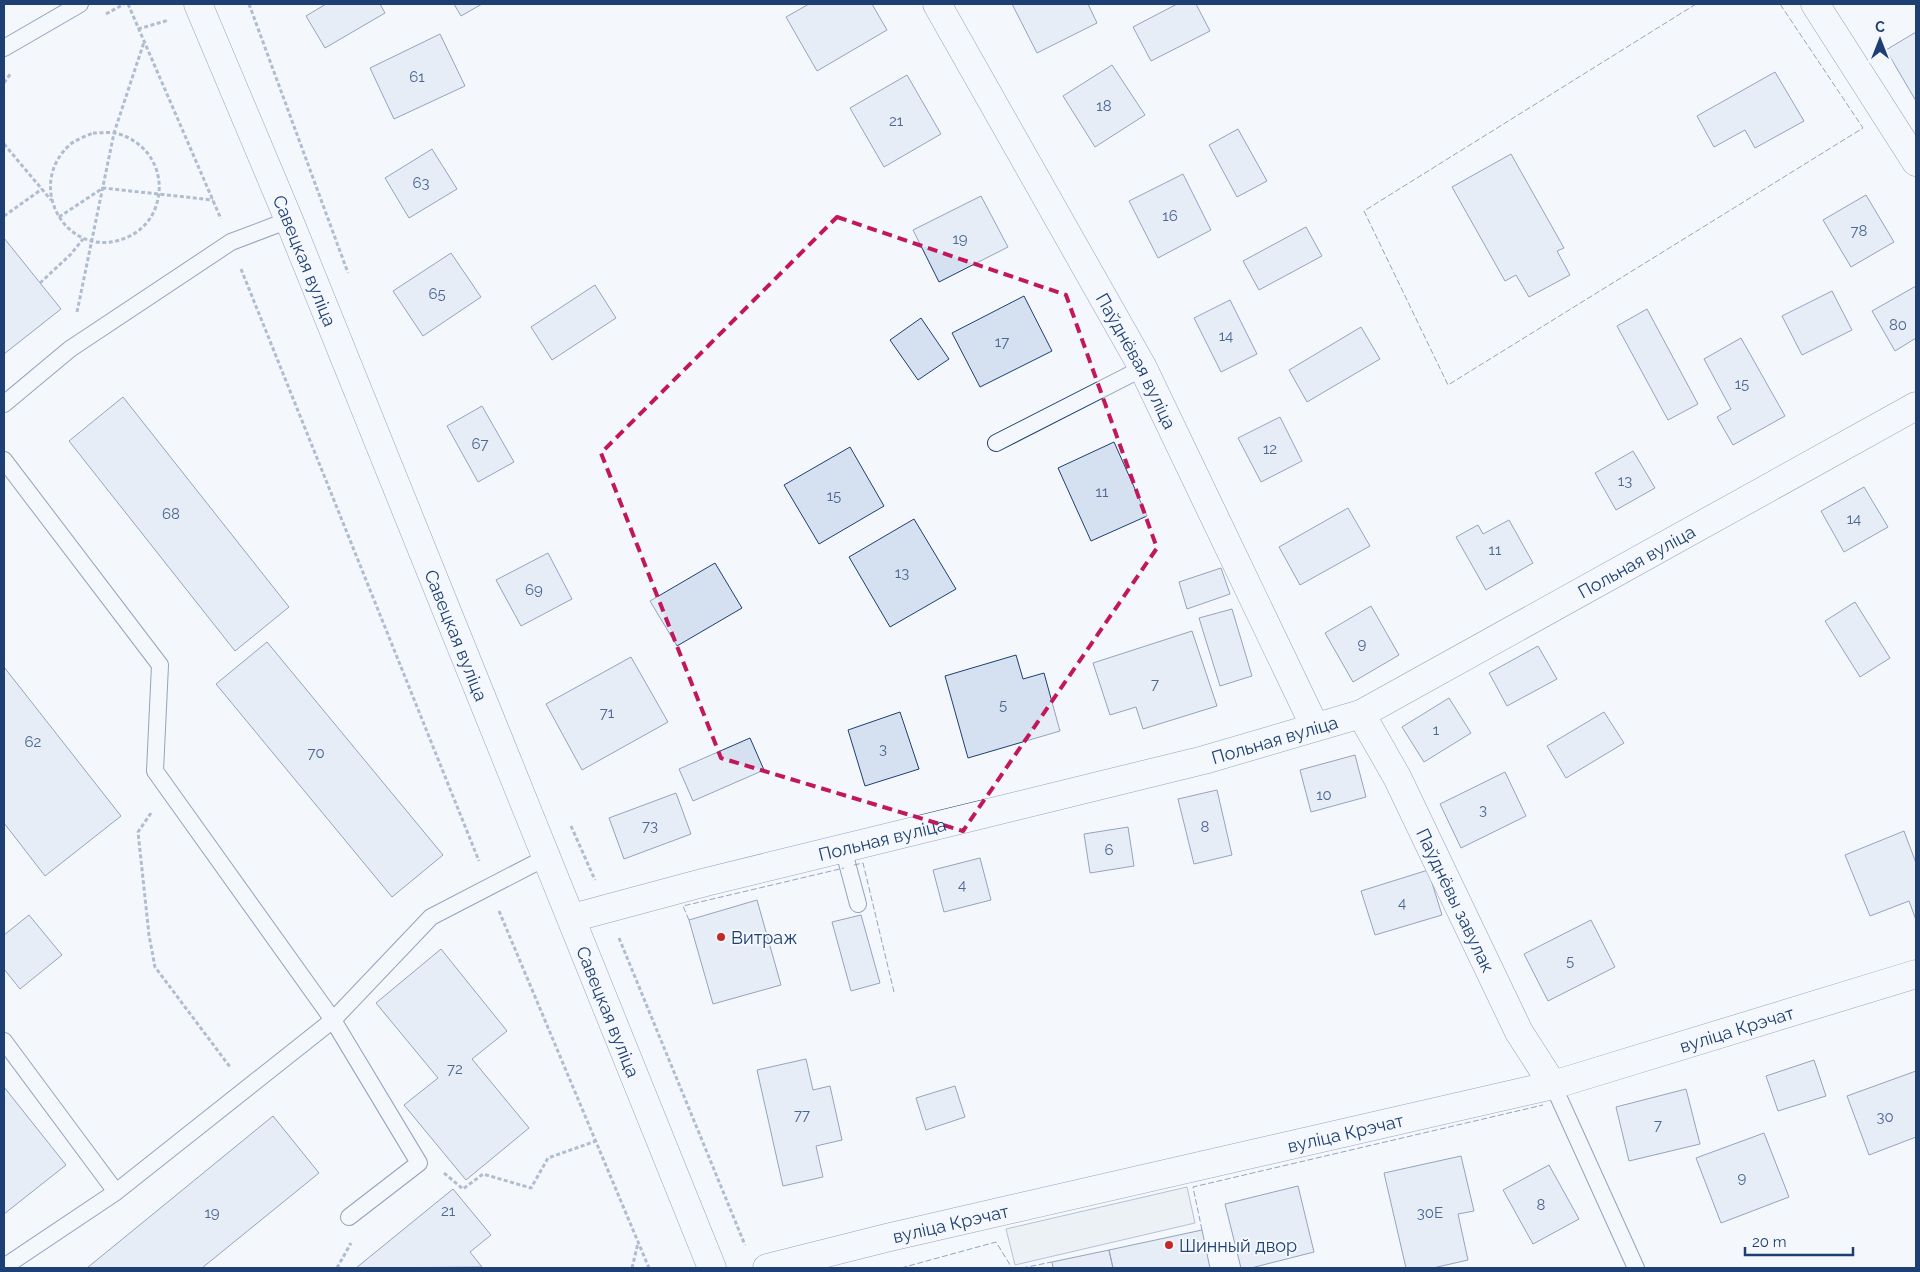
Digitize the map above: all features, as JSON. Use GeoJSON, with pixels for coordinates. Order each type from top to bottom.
{"type":"FeatureCollection","features":[{"type":"Feature","properties":{"kind":"street","name":"Савецкая вуліца"},"geometry":{"type":"LineString","coordinates":[[198,4],[289,220],[712,1268]]}},
{"type":"Feature","properties":{"kind":"street","name":"Паўднёвая вуліца"},"geometry":{"type":"LineString","coordinates":[[937,4],[1143,368],[1315,727]]}},
{"type":"Feature","properties":{"kind":"street"},"geometry":{"type":"LineString","coordinates":[[1815,4],[1916,162]]}},
{"type":"Feature","properties":{"kind":"street","name":"Польная вуліца"},"geometry":{"type":"LineString","coordinates":[[572,918],[843,848],[1204,760],[1361,714],[1916,406]]}},
{"type":"Feature","properties":{"kind":"street","name":"Паўднёвы завулак"},"geometry":{"type":"LineString","coordinates":[[1361,714],[1396,778],[1519,1032],[1553,1085]]}},
{"type":"Feature","properties":{"kind":"street","name":"вуліца Крэчат"},"geometry":{"type":"LineString","coordinates":[[767,1268],[896,1236],[1553,1085],[1916,974]]}},
{"type":"Feature","properties":{"kind":"lane"},"geometry":{"type":"LineString","coordinates":[[4,48],[80,4]]}},
{"type":"Feature","properties":{"kind":"lane"},"geometry":{"type":"LineString","coordinates":[[4,404],[70,349],[231,242],[289,220]]}},
{"type":"Feature","properties":{"kind":"lane"},"geometry":{"type":"LineString","coordinates":[[996,444],[1143,368]]}},
{"type":"Feature","properties":{"kind":"lane"},"geometry":{"type":"LineString","coordinates":[[4,460],[160,665],[155,771],[333,1020],[419,1163],[348,1217]]}},
{"type":"Feature","properties":{"kind":"lane"},"geometry":{"type":"LineString","coordinates":[[843,848],[858,904]]}},
{"type":"Feature","properties":{"kind":"lane"},"geometry":{"type":"LineString","coordinates":[[4,1267],[116,1192],[333,1020],[431,917],[545,858]]}},
{"type":"Feature","properties":{"kind":"lane"},"geometry":{"type":"LineString","coordinates":[[4,1041],[116,1192]]}},
{"type":"Feature","properties":{"kind":"lane"},"geometry":{"type":"LineString","coordinates":[[1553,1085],[1636,1268]]}},
{"type":"Feature","properties":{"kind":"path"},"geometry":{"type":"LineString","coordinates":[[128,4],[231,242],[489,887],[649,1268]]}},
{"type":"Feature","properties":{"kind":"path"},"geometry":{"type":"LineString","coordinates":[[249,4],[351,281]]}},
{"type":"Feature","properties":{"kind":"path"},"geometry":{"type":"LineString","coordinates":[[70,349],[114,133],[144,41]]}},
{"type":"Feature","properties":{"kind":"path"},"geometry":{"type":"LineString","coordinates":[[4,144],[51,200],[60,220],[83,239],[91,243],[119,241],[139,232],[153,216],[160,194],[159,174],[150,154],[134,140],[114,133],[93,134],[73,142],[58,159],[50,179],[51,200]]}},
{"type":"Feature","properties":{"kind":"path"},"geometry":{"type":"LineString","coordinates":[[59,217],[103,188],[213,200]]}},
{"type":"Feature","properties":{"kind":"path"},"geometry":{"type":"LineString","coordinates":[[4,216],[42,189]]}},
{"type":"Feature","properties":{"kind":"path"},"geometry":{"type":"LineString","coordinates":[[40,283],[71,254],[83,239]]}},
{"type":"Feature","properties":{"kind":"path"},"geometry":{"type":"LineString","coordinates":[[155,771],[153,810],[138,832],[155,967],[246,1089]]}},
{"type":"Feature","properties":{"kind":"path"},"geometry":{"type":"LineString","coordinates":[[568,818],[748,1250]]}},
{"type":"Feature","properties":{"kind":"path"},"geometry":{"type":"LineString","coordinates":[[463,1189],[483,1174],[531,1188],[548,1158],[596,1141]]}},
{"type":"Feature","properties":{"kind":"path"},"geometry":{"type":"LineString","coordinates":[[632,1268],[638,1242]]}},
{"type":"Feature","properties":{"kind":"highlighted area"},"geometry":{"type":"Polygon","coordinates":[[[837,217],[1066,295],[1157,548],[963,831],[721,758],[601,453],[837,217]]]}},
{"type":"Feature","properties":{"kind":"shaded area"},"geometry":{"type":"Polygon","coordinates":[[[1187,1187],[1195,1223],[1015,1265],[1006,1229],[1187,1187]]]}},
{"type":"Feature","properties":{"kind":"building"},"geometry":{"type":"Polygon","coordinates":[[[326,4],[380,4],[385,13],[325,48],[306,16],[326,4]]]}},
{"type":"Feature","properties":{"kind":"building"},"geometry":{"type":"Polygon","coordinates":[[[454,4],[482,4],[461,16],[454,4]]]}},
{"type":"Feature","properties":{"kind":"building"},"geometry":{"type":"Polygon","coordinates":[[[809,4],[872,4],[887,30],[817,71],[786,17],[809,4]]]}},
{"type":"Feature","properties":{"kind":"building"},"geometry":{"type":"Polygon","coordinates":[[[1012,4],[1088,4],[1097,23],[1037,53],[1012,4]]]}},
{"type":"Feature","properties":{"kind":"building"},"geometry":{"type":"Polygon","coordinates":[[[1177,4],[1196,4],[1210,31],[1151,61],[1133,27],[1177,4]]]}},
{"type":"Feature","properties":{"kind":"building"},"geometry":{"type":"Polygon","coordinates":[[[1916,32],[1916,101],[1886,50],[1916,32]]]}},
{"type":"Feature","properties":{"kind":"building"},"geometry":{"type":"Polygon","coordinates":[[[440,34],[465,86],[394,119],[370,68],[440,34]]]}},
{"type":"Feature","properties":{"kind":"building"},"geometry":{"type":"Polygon","coordinates":[[[1112,65],[1145,115],[1095,147],[1063,96],[1112,65]]]}},
{"type":"Feature","properties":{"kind":"building"},"geometry":{"type":"Polygon","coordinates":[[[1775,72],[1804,121],[1755,148],[1745,130],[1714,147],[1697,116],[1775,72]]]}},
{"type":"Feature","properties":{"kind":"building"},"geometry":{"type":"Polygon","coordinates":[[[907,75],[941,134],[884,167],[850,108],[907,75]]]}},
{"type":"Feature","properties":{"kind":"building"},"geometry":{"type":"Polygon","coordinates":[[[1238,129],[1267,181],[1237,197],[1209,145],[1238,129]]]}},
{"type":"Feature","properties":{"kind":"building"},"geometry":{"type":"Polygon","coordinates":[[[432,149],[457,189],[409,218],[385,178],[432,149]]]}},
{"type":"Feature","properties":{"kind":"building"},"geometry":{"type":"Polygon","coordinates":[[[1511,154],[1564,248],[1557,251],[1570,275],[1529,297],[1516,275],[1505,281],[1452,187],[1511,154]]]}},
{"type":"Feature","properties":{"kind":"building"},"geometry":{"type":"Polygon","coordinates":[[[1183,174],[1211,230],[1158,258],[1129,201],[1183,174]]]}},
{"type":"Feature","properties":{"kind":"building"},"geometry":{"type":"Polygon","coordinates":[[[1866,195],[1894,242],[1851,267],[1823,220],[1866,195]]]}},
{"type":"Feature","properties":{"kind":"building"},"geometry":{"type":"Polygon","coordinates":[[[981,196],[1008,247],[939,282],[913,230],[981,196]]]}},
{"type":"Feature","properties":{"kind":"building"},"geometry":{"type":"Polygon","coordinates":[[[1306,227],[1322,256],[1259,290],[1243,261],[1306,227]]]}},
{"type":"Feature","properties":{"kind":"building"},"geometry":{"type":"Polygon","coordinates":[[[4,238],[61,309],[4,354],[4,238]]]}},
{"type":"Feature","properties":{"kind":"building"},"geometry":{"type":"Polygon","coordinates":[[[451,253],[481,297],[423,336],[393,291],[451,253]]]}},
{"type":"Feature","properties":{"kind":"building"},"geometry":{"type":"Polygon","coordinates":[[[595,285],[616,318],[552,360],[531,327],[595,285]]]}},
{"type":"Feature","properties":{"kind":"building"},"geometry":{"type":"Polygon","coordinates":[[[1916,286],[1916,338],[1895,351],[1872,311],[1916,286]]]}},
{"type":"Feature","properties":{"kind":"building"},"geometry":{"type":"Polygon","coordinates":[[[1832,291],[1852,330],[1802,355],[1782,316],[1832,291]]]}},
{"type":"Feature","properties":{"kind":"building"},"geometry":{"type":"Polygon","coordinates":[[[1024,296],[1052,351],[980,387],[952,333],[1024,296]]]}},
{"type":"Feature","properties":{"kind":"building"},"geometry":{"type":"Polygon","coordinates":[[[1230,300],[1257,354],[1221,372],[1194,318],[1230,300]]]}},
{"type":"Feature","properties":{"kind":"building"},"geometry":{"type":"Polygon","coordinates":[[[1647,309],[1698,404],[1668,420],[1617,326],[1647,309]]]}},
{"type":"Feature","properties":{"kind":"building"},"geometry":{"type":"Polygon","coordinates":[[[921,318],[949,359],[918,380],[890,340],[921,318]]]}},
{"type":"Feature","properties":{"kind":"building"},"geometry":{"type":"Polygon","coordinates":[[[1361,327],[1380,359],[1307,402],[1289,370],[1361,327]]]}},
{"type":"Feature","properties":{"kind":"building"},"geometry":{"type":"Polygon","coordinates":[[[1741,338],[1785,416],[1733,445],[1717,417],[1731,409],[1704,359],[1741,338]]]}},
{"type":"Feature","properties":{"kind":"building"},"geometry":{"type":"Polygon","coordinates":[[[123,397],[289,607],[235,651],[69,441],[123,397]]]}},
{"type":"Feature","properties":{"kind":"building"},"geometry":{"type":"Polygon","coordinates":[[[482,406],[514,462],[478,482],[447,426],[482,406]]]}},
{"type":"Feature","properties":{"kind":"building"},"geometry":{"type":"Polygon","coordinates":[[[1280,417],[1302,461],[1261,482],[1238,438],[1280,417]]]}},
{"type":"Feature","properties":{"kind":"building"},"geometry":{"type":"Polygon","coordinates":[[[1114,442],[1147,516],[1091,541],[1058,468],[1114,442]]]}},
{"type":"Feature","properties":{"kind":"building"},"geometry":{"type":"Polygon","coordinates":[[[850,447],[884,506],[819,544],[784,485],[850,447]]]}},
{"type":"Feature","properties":{"kind":"building"},"geometry":{"type":"Polygon","coordinates":[[[1633,451],[1655,488],[1616,510],[1595,473],[1633,451]]]}},
{"type":"Feature","properties":{"kind":"building"},"geometry":{"type":"Polygon","coordinates":[[[1864,487],[1888,527],[1844,552],[1821,511],[1864,487]]]}},
{"type":"Feature","properties":{"kind":"building"},"geometry":{"type":"Polygon","coordinates":[[[1348,508],[1370,546],[1300,585],[1279,547],[1348,508]]]}},
{"type":"Feature","properties":{"kind":"building"},"geometry":{"type":"Polygon","coordinates":[[[914,519],[956,589],[890,627],[849,557],[914,519]]]}},
{"type":"Feature","properties":{"kind":"building"},"geometry":{"type":"Polygon","coordinates":[[[1509,520],[1533,563],[1486,590],[1456,537],[1478,525],[1483,534],[1509,520]]]}},
{"type":"Feature","properties":{"kind":"building"},"geometry":{"type":"Polygon","coordinates":[[[548,553],[572,599],[521,626],[496,580],[548,553]]]}},
{"type":"Feature","properties":{"kind":"building"},"geometry":{"type":"Polygon","coordinates":[[[715,563],[742,608],[677,646],[650,601],[715,563]]]}},
{"type":"Feature","properties":{"kind":"building"},"geometry":{"type":"Polygon","coordinates":[[[1221,568],[1230,594],[1187,609],[1179,582],[1221,568]]]}},
{"type":"Feature","properties":{"kind":"building"},"geometry":{"type":"Polygon","coordinates":[[[1855,602],[1890,658],[1860,677],[1825,621],[1855,602]]]}},
{"type":"Feature","properties":{"kind":"building"},"geometry":{"type":"Polygon","coordinates":[[[1371,606],[1399,655],[1353,682],[1325,633],[1371,606]]]}},
{"type":"Feature","properties":{"kind":"building"},"geometry":{"type":"Polygon","coordinates":[[[1232,609],[1252,676],[1220,686],[1199,618],[1232,609]]]}},
{"type":"Feature","properties":{"kind":"building"},"geometry":{"type":"Polygon","coordinates":[[[1192,631],[1217,706],[1143,729],[1136,707],[1110,715],[1093,663],[1192,631]]]}},
{"type":"Feature","properties":{"kind":"building"},"geometry":{"type":"Polygon","coordinates":[[[267,642],[443,855],[392,897],[216,684],[267,642]]]}},
{"type":"Feature","properties":{"kind":"building"},"geometry":{"type":"Polygon","coordinates":[[[1538,646],[1557,679],[1507,706],[1489,673],[1538,646]]]}},
{"type":"Feature","properties":{"kind":"building"},"geometry":{"type":"Polygon","coordinates":[[[1016,655],[1023,679],[1044,673],[1060,731],[968,758],[945,676],[1016,655]]]}},
{"type":"Feature","properties":{"kind":"building"},"geometry":{"type":"Polygon","coordinates":[[[631,657],[668,722],[582,770],[546,704],[631,657]]]}},
{"type":"Feature","properties":{"kind":"building"},"geometry":{"type":"Polygon","coordinates":[[[4,667],[121,816],[45,876],[4,823],[4,667]]]}},
{"type":"Feature","properties":{"kind":"building"},"geometry":{"type":"Polygon","coordinates":[[[1449,698],[1471,733],[1424,762],[1402,727],[1449,698]]]}},
{"type":"Feature","properties":{"kind":"building"},"geometry":{"type":"Polygon","coordinates":[[[900,712],[919,769],[865,786],[848,730],[900,712]]]}},
{"type":"Feature","properties":{"kind":"building"},"geometry":{"type":"Polygon","coordinates":[[[1604,712],[1624,743],[1566,778],[1547,746],[1604,712]]]}},
{"type":"Feature","properties":{"kind":"building"},"geometry":{"type":"Polygon","coordinates":[[[750,738],[764,770],[693,801],[679,769],[750,738]]]}},
{"type":"Feature","properties":{"kind":"building"},"geometry":{"type":"Polygon","coordinates":[[[1355,755],[1366,797],[1311,812],[1300,770],[1355,755]]]}},
{"type":"Feature","properties":{"kind":"building"},"geometry":{"type":"Polygon","coordinates":[[[1505,772],[1526,816],[1461,848],[1440,804],[1505,772]]]}},
{"type":"Feature","properties":{"kind":"building"},"geometry":{"type":"Polygon","coordinates":[[[1217,790],[1232,855],[1194,864],[1178,799],[1217,790]]]}},
{"type":"Feature","properties":{"kind":"building"},"geometry":{"type":"Polygon","coordinates":[[[676,793],[691,834],[624,859],[609,818],[676,793]]]}},
{"type":"Feature","properties":{"kind":"building"},"geometry":{"type":"Polygon","coordinates":[[[1128,827],[1134,866],[1090,873],[1084,834],[1128,827]]]}},
{"type":"Feature","properties":{"kind":"building"},"geometry":{"type":"Polygon","coordinates":[[[1904,831],[1916,863],[1916,920],[1909,901],[1870,916],[1845,855],[1904,831]]]}},
{"type":"Feature","properties":{"kind":"building"},"geometry":{"type":"Polygon","coordinates":[[[980,858],[991,900],[944,912],[933,870],[980,858]]]}},
{"type":"Feature","properties":{"kind":"building"},"geometry":{"type":"Polygon","coordinates":[[[1428,870],[1442,915],[1375,935],[1361,891],[1428,870]]]}},
{"type":"Feature","properties":{"kind":"building"},"geometry":{"type":"Polygon","coordinates":[[[757,900],[781,985],[713,1004],[689,920],[757,900]]]}},
{"type":"Feature","properties":{"kind":"building"},"geometry":{"type":"Polygon","coordinates":[[[29,915],[62,955],[20,989],[4,969],[4,935],[29,915]]]}},
{"type":"Feature","properties":{"kind":"building"},"geometry":{"type":"Polygon","coordinates":[[[861,915],[880,983],[851,991],[832,922],[861,915]]]}},
{"type":"Feature","properties":{"kind":"building"},"geometry":{"type":"Polygon","coordinates":[[[1591,920],[1615,967],[1548,1001],[1524,954],[1591,920]]]}},
{"type":"Feature","properties":{"kind":"building"},"geometry":{"type":"Polygon","coordinates":[[[441,949],[507,1031],[472,1059],[529,1128],[466,1180],[404,1105],[438,1078],[376,1003],[441,949]]]}},
{"type":"Feature","properties":{"kind":"building"},"geometry":{"type":"Polygon","coordinates":[[[806,1059],[813,1090],[830,1086],[842,1140],[816,1146],[823,1177],[783,1186],[757,1070],[806,1059]]]}},
{"type":"Feature","properties":{"kind":"building"},"geometry":{"type":"Polygon","coordinates":[[[1814,1060],[1826,1096],[1778,1111],[1766,1076],[1814,1060]]]}},
{"type":"Feature","properties":{"kind":"building"},"geometry":{"type":"Polygon","coordinates":[[[1916,1071],[1916,1137],[1869,1155],[1847,1096],[1916,1071]]]}},
{"type":"Feature","properties":{"kind":"building"},"geometry":{"type":"Polygon","coordinates":[[[955,1086],[965,1117],[926,1130],[916,1098],[955,1086]]]}},
{"type":"Feature","properties":{"kind":"building"},"geometry":{"type":"Polygon","coordinates":[[[4,1087],[66,1165],[4,1214],[4,1087]]]}},
{"type":"Feature","properties":{"kind":"building"},"geometry":{"type":"Polygon","coordinates":[[[1686,1089],[1700,1144],[1629,1161],[1616,1107],[1686,1089]]]}},
{"type":"Feature","properties":{"kind":"building"},"geometry":{"type":"Polygon","coordinates":[[[273,1116],[319,1173],[202,1268],[87,1268],[273,1116]]]}},
{"type":"Feature","properties":{"kind":"building"},"geometry":{"type":"Polygon","coordinates":[[[1764,1133],[1789,1197],[1721,1223],[1696,1158],[1764,1133]]]}},
{"type":"Feature","properties":{"kind":"building"},"geometry":{"type":"Polygon","coordinates":[[[1461,1156],[1474,1211],[1458,1214],[1468,1260],[1433,1268],[1406,1268],[1384,1173],[1461,1156]]]}},
{"type":"Feature","properties":{"kind":"building"},"geometry":{"type":"Polygon","coordinates":[[[1549,1165],[1579,1219],[1533,1244],[1503,1190],[1549,1165]]]}},
{"type":"Feature","properties":{"kind":"building"},"geometry":{"type":"Polygon","coordinates":[[[1298,1186],[1314,1252],[1251,1268],[1241,1268],[1225,1204],[1298,1186]]]}},
{"type":"Feature","properties":{"kind":"building"},"geometry":{"type":"Polygon","coordinates":[[[453,1189],[491,1235],[470,1252],[482,1267],[356,1268],[453,1189]]]}},
{"type":"Feature","properties":{"kind":"building","name":"Шинный двор"},"geometry":{"type":"Polygon","coordinates":[[[1202,1230],[1210,1268],[1113,1268],[1109,1250],[1202,1230]]]}},
{"type":"Feature","properties":{"kind":"building"},"geometry":{"type":"Polygon","coordinates":[[[1109,1250],[1113,1268],[1053,1268],[1052,1262],[1109,1250]]]}},
{"type":"Feature","properties":{"kind":"fence"},"geometry":{"type":"LineString","coordinates":[[1696,4],[1364,211],[1448,385],[1863,128],[1780,4]]}},
{"type":"Feature","properties":{"kind":"fence"},"geometry":{"type":"LineString","coordinates":[[854,865],[863,863],[894,992]]}},
{"type":"Feature","properties":{"kind":"fence"},"geometry":{"type":"LineString","coordinates":[[689,920],[683,906],[844,868]]}},
{"type":"Feature","properties":{"kind":"fence"},"geometry":{"type":"LineString","coordinates":[[1202,1230],[1193,1187],[1543,1105]]}},
{"type":"Feature","properties":{"kind":"fence"},"geometry":{"type":"LineString","coordinates":[[901,1268],[996,1242],[1012,1268]]}},
{"type":"Feature","properties":{"kind":"fence"},"geometry":{"type":"LineString","coordinates":[[1022,1268],[1052,1262]]}},
{"type":"Feature","properties":{"kind":"place","name":"Витраж"},"geometry":{"type":"Point","coordinates":[721,937]}},
{"type":"Feature","properties":{"kind":"place","name":"Шинный двор"},"geometry":{"type":"Point","coordinates":[1169,1245]}}]}
